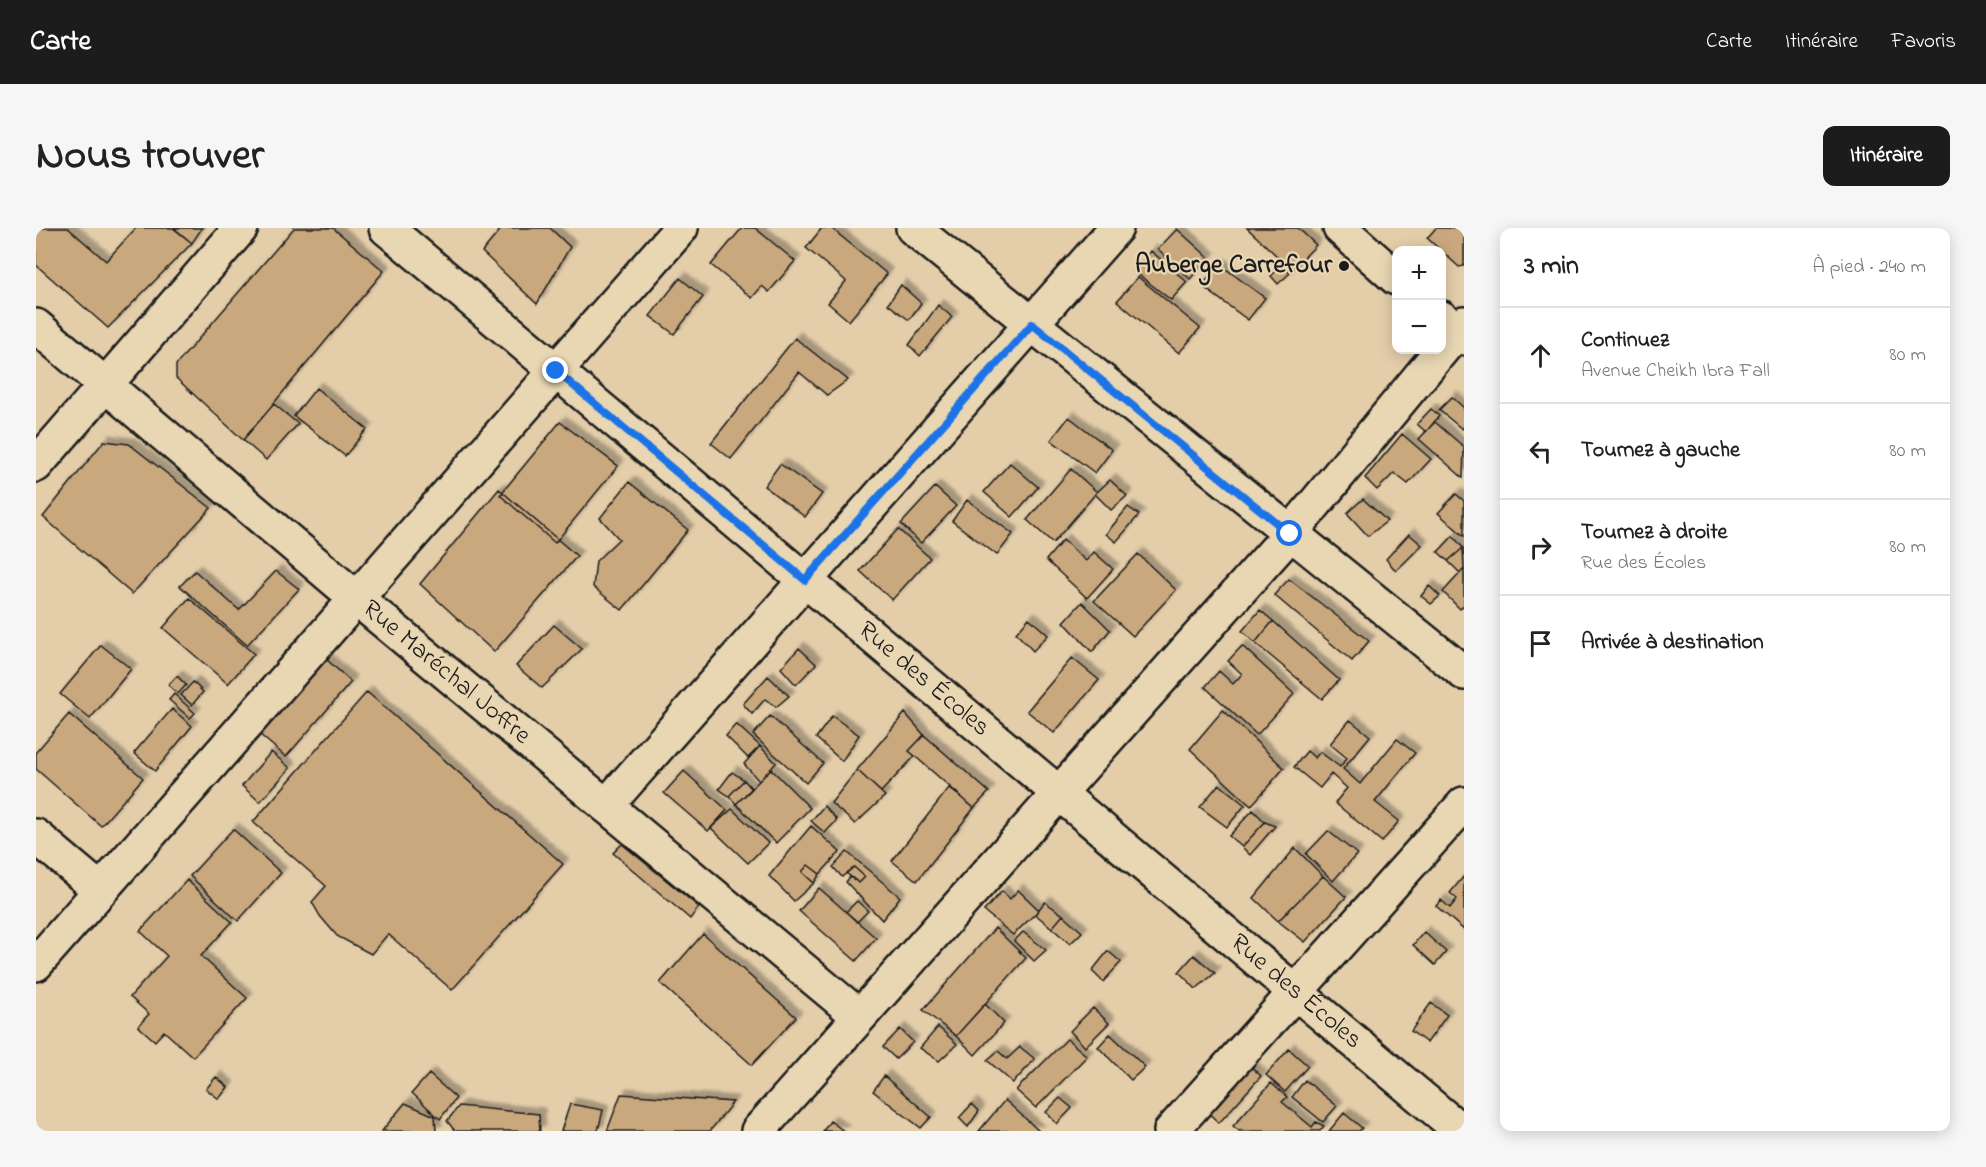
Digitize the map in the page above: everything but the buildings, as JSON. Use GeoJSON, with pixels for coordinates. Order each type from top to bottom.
{"type":"FeatureCollection","features":[{"type":"Feature","properties":{"kind":"main road"},"geometry":{"type":"LineString","coordinates":[[36,465],[241,228]]}},
{"type":"Feature","properties":{"kind":"main road","name":"Rue des Écoles"},"geometry":{"type":"LineString","coordinates":[[386,228],[1461,1131]]}},
{"type":"Feature","properties":{"kind":"main road"},"geometry":{"type":"LineString","coordinates":[[36,964],[681,228]]}},
{"type":"Feature","properties":{"kind":"main road"},"geometry":{"type":"LineString","coordinates":[[913,228],[1464,673]]}},
{"type":"Feature","properties":{"kind":"main road"},"geometry":{"type":"LineString","coordinates":[[606,806],[1116,228]]}},
{"type":"Feature","properties":{"kind":"main road"},"geometry":{"type":"LineString","coordinates":[[1340,228],[1392,274]]}},
{"type":"Feature","properties":{"kind":"main road","name":"Rue Maréchal Joffre"},"geometry":{"type":"LineString","coordinates":[[36,326],[106,383],[356,598],[859,1016]]}},
{"type":"Feature","properties":{"kind":"main road"},"geometry":{"type":"LineString","coordinates":[[758,1131],[1290,534],[1457,328]]}},
{"type":"Feature","properties":{"kind":"main road"},"geometry":{"type":"LineString","coordinates":[[1171,1131],[1464,804]]}},
{"type":"Feature","properties":{"kind":"main road"},"geometry":{"type":"LineString","coordinates":[[36,836],[100,890]]}},
{"type":"Feature","properties":{"kind":"place","name":"Auberge Carrefour"},"geometry":{"type":"Point","coordinates":[1344,266]}},
{"type":"Feature","properties":{"kind":"route"},"geometry":{"type":"LineString","coordinates":[[556,371],[805,580],[1032,324],[1290,534]]}}]}
